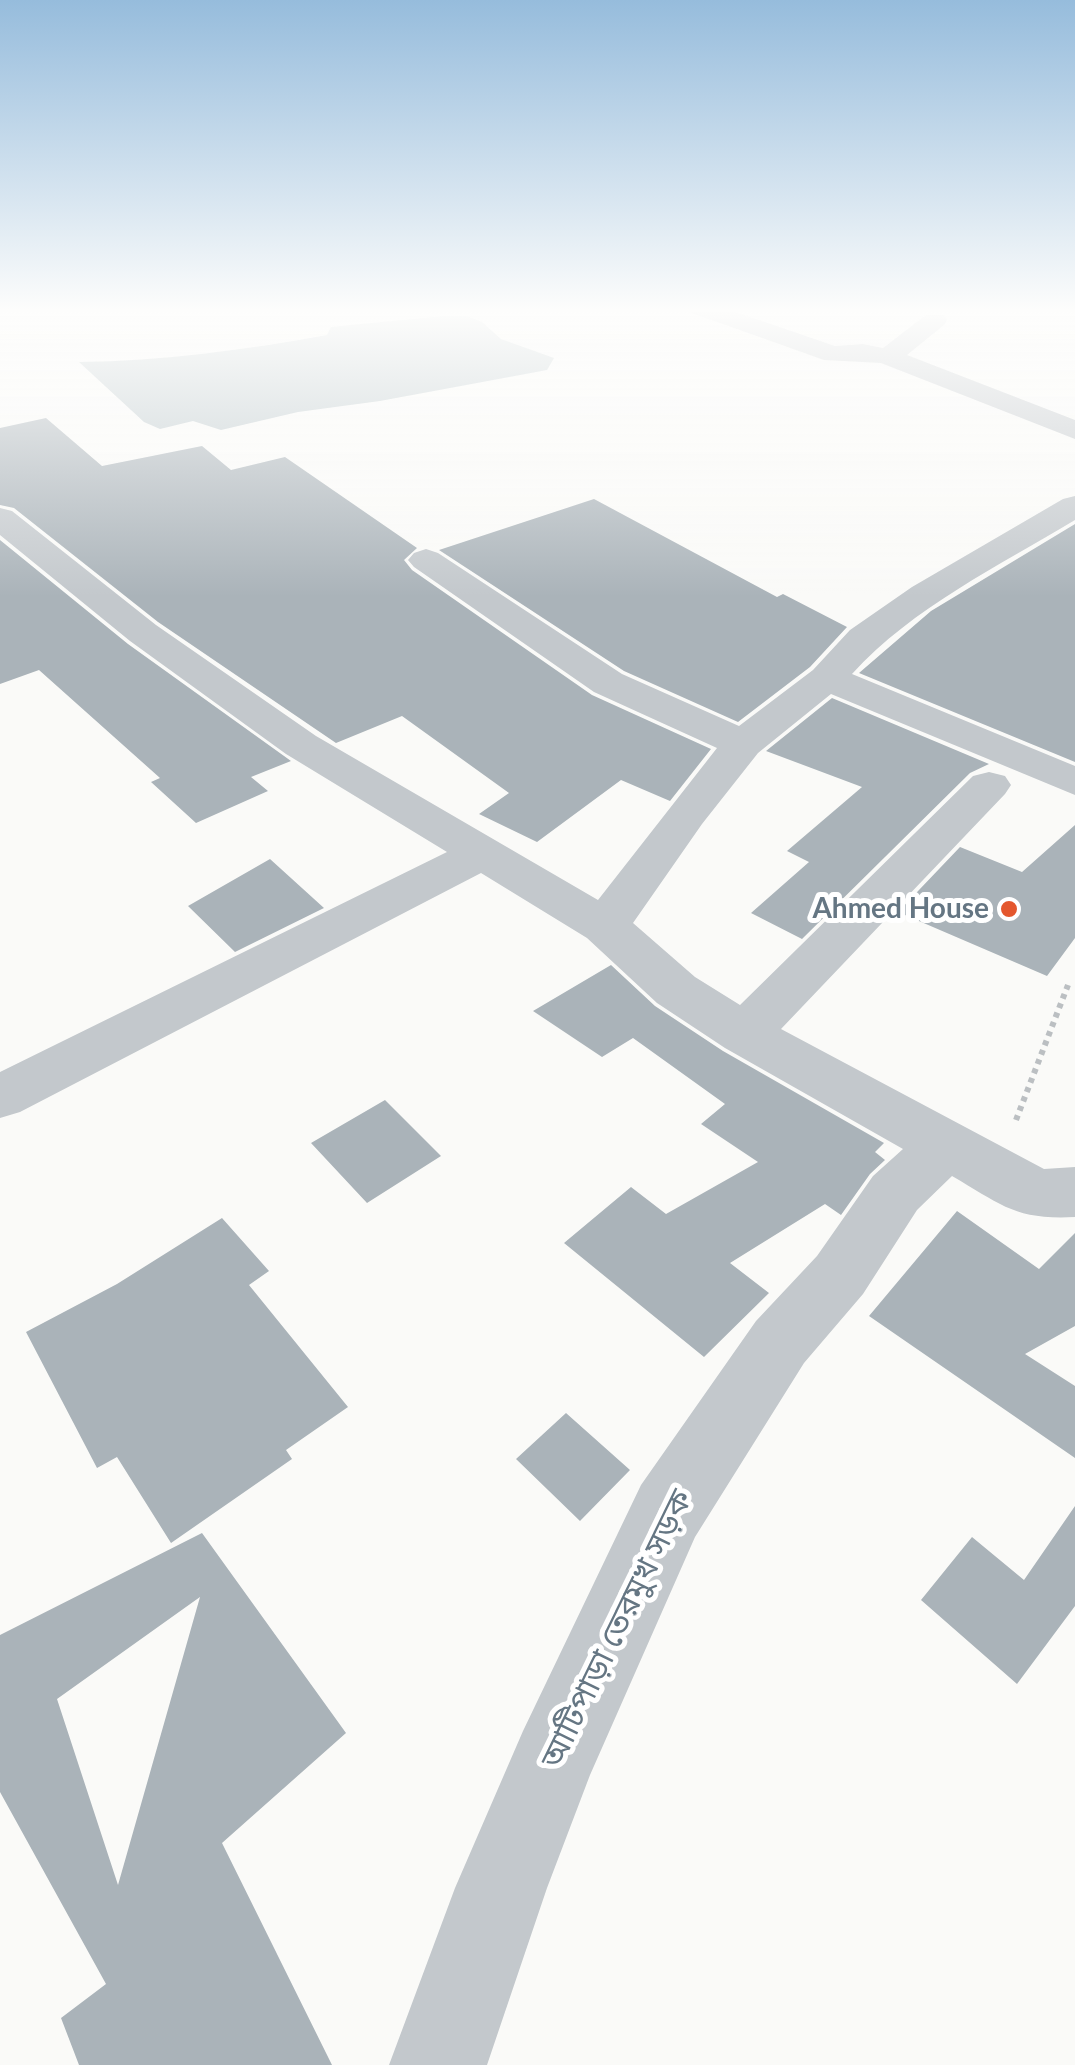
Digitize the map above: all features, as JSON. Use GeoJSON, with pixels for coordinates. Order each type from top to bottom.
{"type":"FeatureCollection","features":[{"type":"Feature","properties":{"kind":"street"},"geometry":{"type":"LineString","coordinates":[[1008,404],[1075,430]]}},
{"type":"Feature","properties":{"kind":"street"},"geometry":{"type":"LineString","coordinates":[[604,926],[743,744],[827,678],[864,638],[925,595],[1075,506]]}},
{"type":"Feature","properties":{"kind":"street"},"geometry":{"type":"LineString","coordinates":[[8,531],[301,746],[604,926],[676,990],[744,1034],[980,1138],[1036,1194],[1075,1192]]}},
{"type":"Feature","properties":{"kind":"street"},"geometry":{"type":"LineString","coordinates":[[426,560],[608,683],[743,744]]}},
{"type":"Feature","properties":{"kind":"street"},"geometry":{"type":"LineString","coordinates":[[827,678],[1075,782]]}},
{"type":"Feature","properties":{"kind":"street"},"geometry":{"type":"LineString","coordinates":[[744,1034],[989,785]]}},
{"type":"Feature","properties":{"kind":"street"},"geometry":{"type":"LineString","coordinates":[[0,1096],[484,853]]}},
{"type":"Feature","properties":{"kind":"street","name":"আটিপাড়া তেরমুখ সড়ক"},"geometry":{"type":"LineString","coordinates":[[438,2065],[516,1852],[668,1511],[780,1342],[840,1275],[894,1193],[980,1138]]}},
{"type":"Feature","properties":{"kind":"path"},"geometry":{"type":"LineString","coordinates":[[980,1138],[1068,985]]}},
{"type":"Feature","properties":{"kind":"shaded area"},"geometry":{"type":"Polygon","coordinates":[[[125,404],[355,404],[298,412],[221,430],[193,421],[160,429],[144,422],[125,404]]]}},
{"type":"Feature","properties":{"kind":"building"},"geometry":{"type":"Polygon","coordinates":[[[46,418],[102,466],[202,446],[231,470],[285,457],[417,548],[404,560],[412,570],[592,695],[711,749],[670,801],[621,780],[537,842],[479,814],[509,793],[402,716],[336,743],[158,622],[14,508],[0,505],[0,428],[46,418]]]}},
{"type":"Feature","properties":{"kind":"building"},"geometry":{"type":"Polygon","coordinates":[[[594,499],[777,597],[783,594],[847,627],[810,667],[738,722],[624,671],[439,550],[594,499]]]}},
{"type":"Feature","properties":{"kind":"building"},"geometry":{"type":"Polygon","coordinates":[[[1075,524],[1075,762],[859,673],[931,611],[1075,524]]]}},
{"type":"Feature","properties":{"kind":"building"},"geometry":{"type":"Polygon","coordinates":[[[0,540],[128,644],[291,761],[251,777],[268,791],[196,823],[151,782],[160,778],[39,670],[0,684],[0,540]]]}},
{"type":"Feature","properties":{"kind":"building"},"geometry":{"type":"Polygon","coordinates":[[[832,698],[989,764],[970,773],[802,939],[751,913],[809,862],[787,851],[862,787],[766,751],[832,698]]]}},
{"type":"Feature","properties":{"kind":"building","name":"Ahmed House"},"geometry":{"type":"Polygon","coordinates":[[[1075,825],[1075,938],[1047,976],[898,912],[960,847],[1022,872],[1075,825]]]}},
{"type":"Feature","properties":{"kind":"building"},"geometry":{"type":"Polygon","coordinates":[[[270,859],[324,908],[235,952],[188,906],[270,859]]]}},
{"type":"Feature","properties":{"kind":"building"},"geometry":{"type":"Polygon","coordinates":[[[611,965],[655,1006],[723,1051],[884,1143],[875,1152],[885,1160],[841,1215],[825,1204],[730,1263],[769,1293],[704,1357],[564,1243],[631,1187],[666,1214],[758,1162],[701,1124],[725,1104],[633,1038],[602,1057],[533,1011],[611,965]]]}},
{"type":"Feature","properties":{"kind":"building"},"geometry":{"type":"Polygon","coordinates":[[[385,1100],[441,1156],[367,1203],[311,1143],[385,1100]]]}},
{"type":"Feature","properties":{"kind":"building"},"geometry":{"type":"Polygon","coordinates":[[[957,1211],[1039,1269],[1075,1233],[1075,1326],[1025,1354],[1075,1386],[1075,1458],[869,1316],[957,1211]]]}},
{"type":"Feature","properties":{"kind":"building"},"geometry":{"type":"Polygon","coordinates":[[[222,1218],[269,1271],[249,1285],[348,1407],[286,1450],[292,1459],[171,1543],[117,1457],[97,1468],[26,1332],[117,1284],[222,1218]]]}},
{"type":"Feature","properties":{"kind":"building"},"geometry":{"type":"Polygon","coordinates":[[[566,1413],[630,1470],[580,1521],[516,1459],[566,1413]]]}},
{"type":"Feature","properties":{"kind":"building"},"geometry":{"type":"Polygon","coordinates":[[[1075,1506],[1075,1606],[1017,1684],[921,1600],[972,1537],[1024,1580],[1075,1506]]]}},
{"type":"Feature","properties":{"kind":"building"},"geometry":{"type":"Polygon","coordinates":[[[202,1533],[346,1733],[222,1843],[332,2065],[79,2065],[61,2018],[106,1984],[0,1792],[0,1635],[202,1533]],[[200,1597],[57,1699],[118,1885],[200,1597]]]}},
{"type":"Feature","properties":{"kind":"place","name":"Ahmed House"},"geometry":{"type":"Point","coordinates":[1009,909]}}]}
